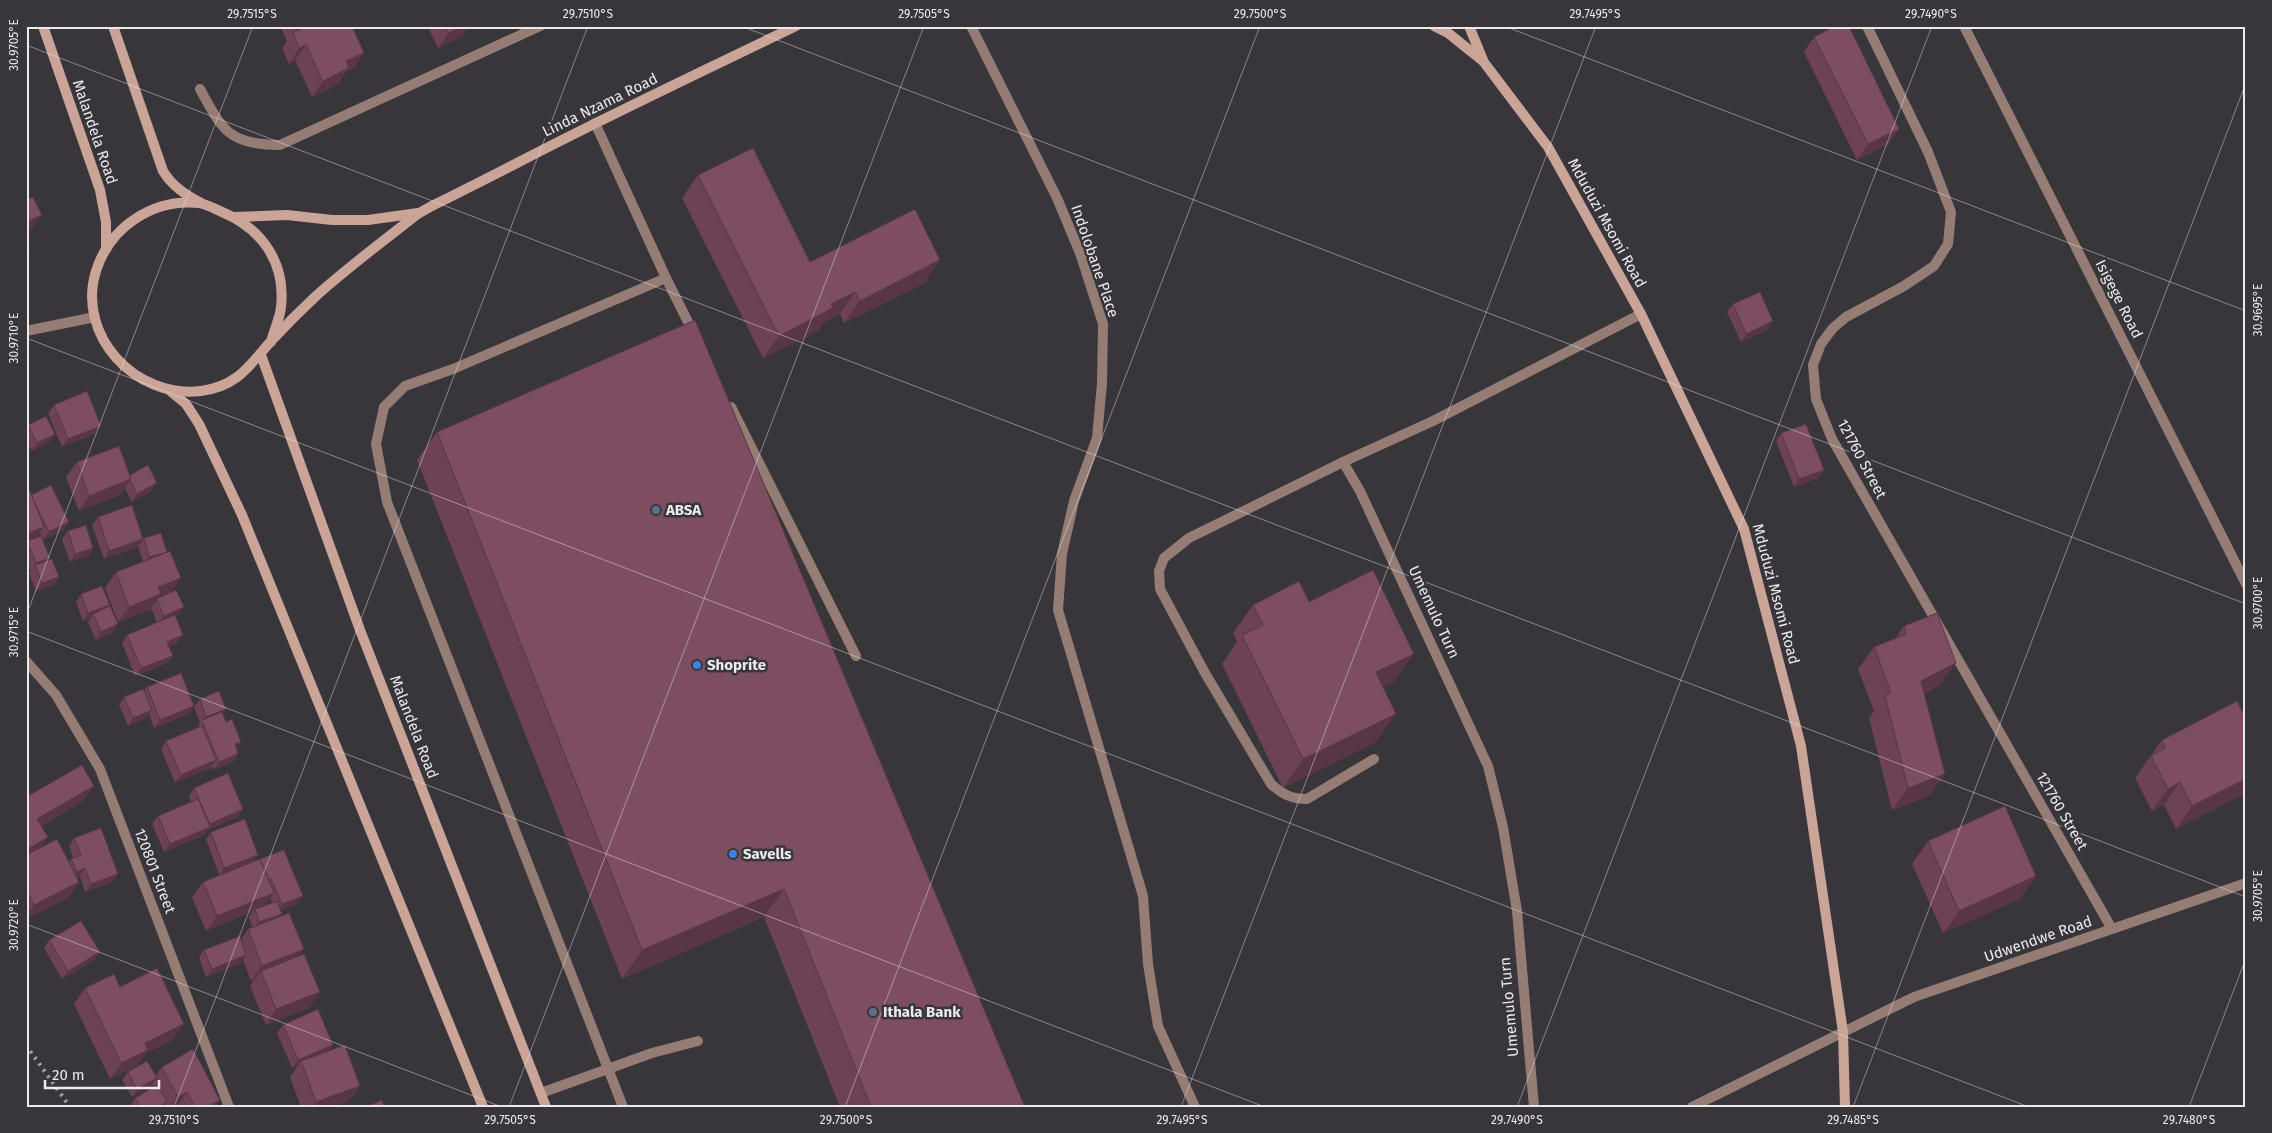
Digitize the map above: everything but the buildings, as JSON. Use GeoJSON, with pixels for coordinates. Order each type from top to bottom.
{"type":"FeatureCollection","features":[{"type":"Feature","properties":{"kind":"main road","name":"Malandela Road"},"geometry":{"type":"LineString","coordinates":[[43,26],[100,190],[106,222],[106,250]]}},
{"type":"Feature","properties":{"kind":"main road"},"geometry":{"type":"LineString","coordinates":[[113,26],[169,181],[201,203],[234,217],[255,230],[273,256],[279,275],[281,309],[271,342],[247,370],[230,382],[201,391],[169,390],[148,384],[123,367],[108,349],[95,317],[93,288],[96,271],[106,250],[114,236],[129,223],[148,210],[168,204],[201,203]]}},
{"type":"Feature","properties":{"kind":"main road","name":"Linda Nzama Road"},"geometry":{"type":"LineString","coordinates":[[271,342],[312,300],[419,213],[595,123],[796,26]]}},
{"type":"Feature","properties":{"kind":"main road","name":"Mduduzi Msomi Road"},"geometry":{"type":"LineString","coordinates":[[1434,26],[1448,33],[1483,61],[1548,147],[1641,314],[1744,529],[1801,746],[1843,1032],[1845,1107]]}},
{"type":"Feature","properties":{"kind":"main road","name":"Mduduzi Msomi Road"},"geometry":{"type":"LineString","coordinates":[[1469,26],[1483,61]]}},
{"type":"Feature","properties":{"kind":"main road","name":"Linda Nzama Road"},"geometry":{"type":"LineString","coordinates":[[234,217],[287,215],[332,220],[359,220],[419,213]]}},
{"type":"Feature","properties":{"kind":"main road","name":"Malandela Road"},"geometry":{"type":"LineString","coordinates":[[261,355],[360,630],[546,1107]]}},
{"type":"Feature","properties":{"kind":"main road"},"geometry":{"type":"LineString","coordinates":[[169,390],[186,404],[199,424],[242,514],[483,1107]]}},
{"type":"Feature","properties":{"kind":"street"},"geometry":{"type":"LineString","coordinates":[[200,89],[219,124],[230,134],[260,144],[280,145],[540,26]]}},
{"type":"Feature","properties":{"kind":"street","name":"Indolobane Place"},"geometry":{"type":"LineString","coordinates":[[971,26],[1057,198],[1080,253],[1103,324],[1102,383],[1097,438],[1074,501],[1064,546],[1058,610],[1143,896],[1148,964],[1158,1026],[1194,1107]]}},
{"type":"Feature","properties":{"kind":"street","name":"121760 Street"},"geometry":{"type":"LineString","coordinates":[[1867,26],[1928,152],[1951,212],[1948,244],[1934,266],[1904,286],[1846,317],[1833,328],[1820,344],[1813,365],[1816,399],[1832,439],[2112,929]]}},
{"type":"Feature","properties":{"kind":"street","name":"Isigege Road"},"geometry":{"type":"LineString","coordinates":[[1964,26],[2246,584]]}},
{"type":"Feature","properties":{"kind":"street"},"geometry":{"type":"LineString","coordinates":[[595,123],[666,278],[702,349]]}},
{"type":"Feature","properties":{"kind":"street"},"geometry":{"type":"LineString","coordinates":[[623,1107],[387,502],[376,444],[384,407],[405,386],[454,369],[666,278]]}},
{"type":"Feature","properties":{"kind":"street"},"geometry":{"type":"LineString","coordinates":[[1374,759],[1307,799],[1296,799],[1280,792],[1271,784],[1205,673],[1160,589],[1159,571],[1164,558],[1189,538],[1343,462],[1433,421],[1641,314]]}},
{"type":"Feature","properties":{"kind":"street"},"geometry":{"type":"LineString","coordinates":[[26,331],[95,317]]}},
{"type":"Feature","properties":{"kind":"street"},"geometry":{"type":"LineString","coordinates":[[728,401],[856,656]]}},
{"type":"Feature","properties":{"kind":"street","name":"Umemulo Turn"},"geometry":{"type":"LineString","coordinates":[[1343,462],[1360,491],[1488,766],[1503,827],[1517,911],[1534,1107]]}},
{"type":"Feature","properties":{"kind":"street","name":"120801 Street"},"geometry":{"type":"LineString","coordinates":[[26,661],[56,695],[100,769],[229,1107]]}},
{"type":"Feature","properties":{"kind":"street","name":"Udwendwe Road"},"geometry":{"type":"LineString","coordinates":[[1843,1032],[1914,997],[2246,883]]}},
{"type":"Feature","properties":{"kind":"street"},"geometry":{"type":"LineString","coordinates":[[1692,1107],[1843,1032]]}},
{"type":"Feature","properties":{"kind":"street"},"geometry":{"type":"LineString","coordinates":[[541,1094],[652,1053],[698,1041]]}},
{"type":"Feature","properties":{"kind":"railway"},"geometry":{"type":"LineString","coordinates":[[26,1045],[70,1107]]}},
{"type":"Feature","properties":{"kind":"place","name":"ABSA"},"geometry":{"type":"Point","coordinates":[656,510]}},
{"type":"Feature","properties":{"kind":"place","name":"Shoprite"},"geometry":{"type":"Point","coordinates":[697,665]}},
{"type":"Feature","properties":{"kind":"place","name":"Savells"},"geometry":{"type":"Point","coordinates":[733,854]}},
{"type":"Feature","properties":{"kind":"place","name":"Ithala Bank"},"geometry":{"type":"Point","coordinates":[873,1012]}}]}
